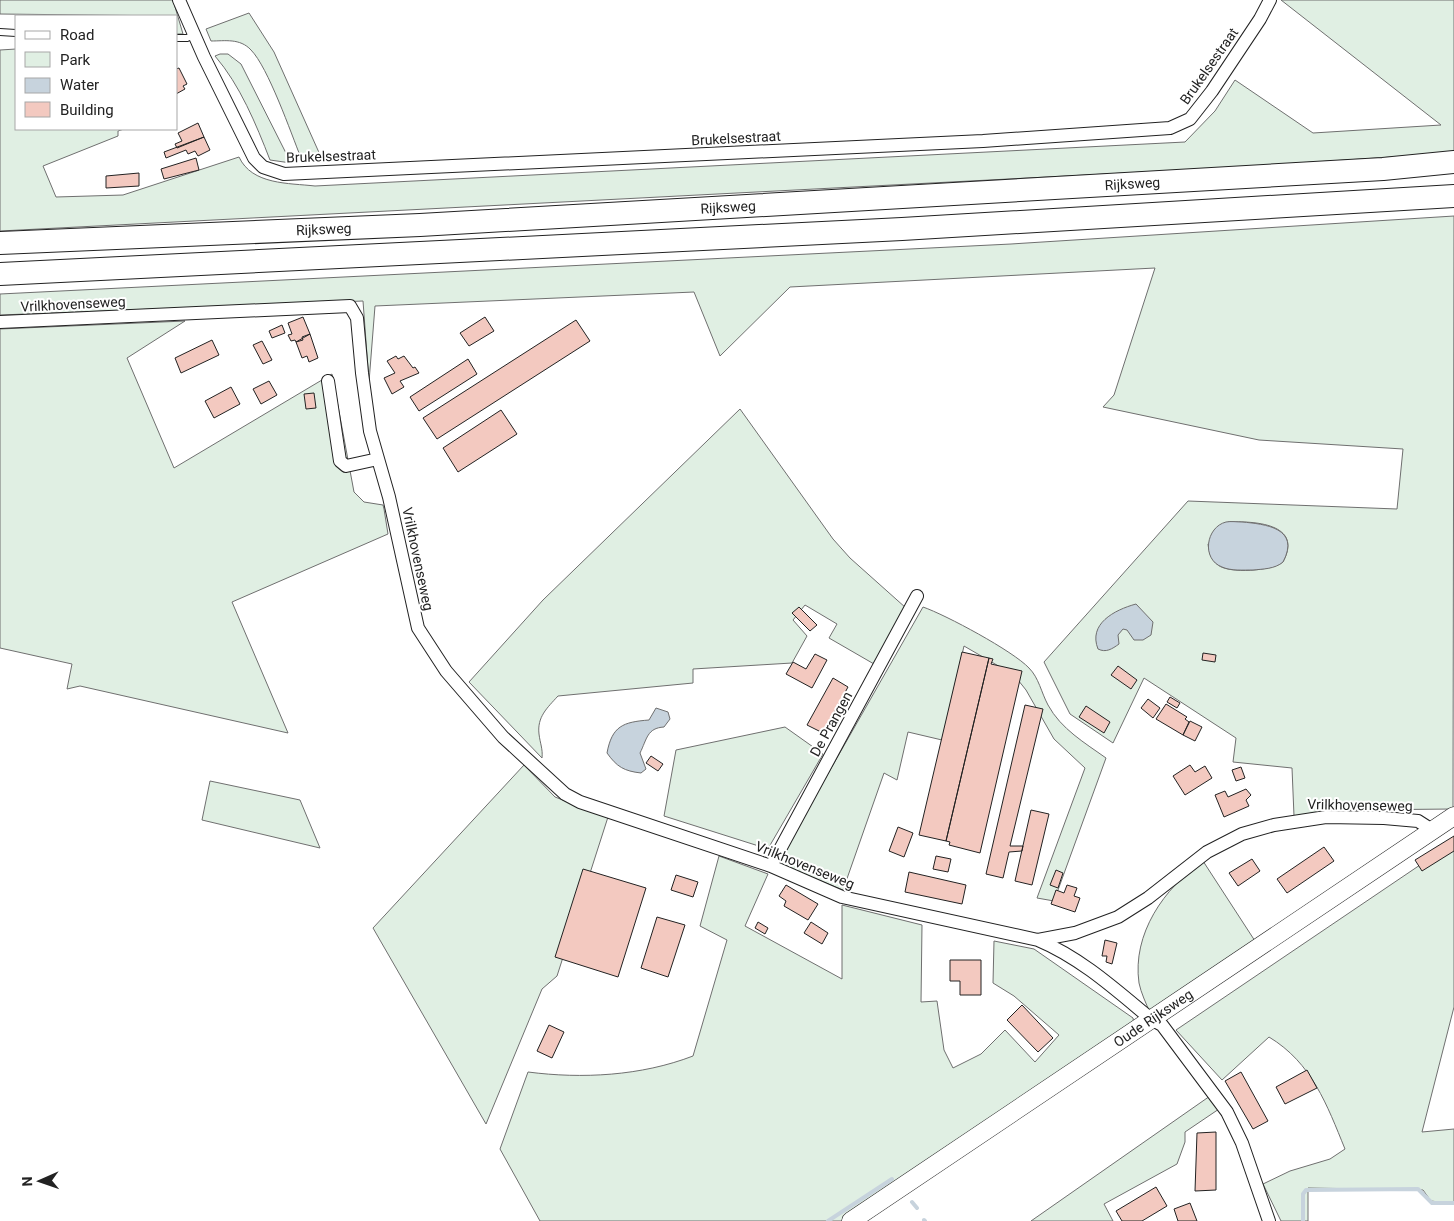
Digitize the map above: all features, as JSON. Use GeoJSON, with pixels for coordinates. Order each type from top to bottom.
{"type":"FeatureCollection","features":[{"type":"Feature","properties":{"kind":"highway","name":"Rijksweg"},"geometry":{"type":"LineString","coordinates":[[0,243],[430,224],[1373,170],[1454,162]]}},
{"type":"Feature","properties":{"kind":"highway","name":"Rijksweg"},"geometry":{"type":"LineString","coordinates":[[0,274],[902,229],[1454,196]]}},
{"type":"Feature","properties":{"kind":"street","name":"Brukelsestraat"},"geometry":{"type":"LineString","coordinates":[[180,0],[204,58],[254,158],[263,167],[284,174],[993,140],[1151,131],[1170,128],[1190,119],[1212,91],[1260,19],[1270,0]]}},
{"type":"Feature","properties":{"kind":"street","name":"Vrilkhovenseweg"},"geometry":{"type":"LineString","coordinates":[[0,322],[350,306],[357,318],[366,407],[389,496],[418,628],[446,671],[503,737],[565,794],[580,802],[771,866],[842,897],[1038,940],[1075,933],[1118,917],[1148,898],[1207,852],[1242,834],[1274,825],[1326,817],[1384,818],[1418,821],[1432,830]]}},
{"type":"Feature","properties":{"kind":"street"},"geometry":{"type":"LineString","coordinates":[[328,381],[340,461],[346,466],[378,459]]}},
{"type":"Feature","properties":{"kind":"street","name":"De Prangen"},"geometry":{"type":"LineString","coordinates":[[771,866],[917,596]]}},
{"type":"Feature","properties":{"kind":"street","name":"Oude Rijksweg"},"geometry":{"type":"LineString","coordinates":[[851,1221],[1454,816]]}},
{"type":"Feature","properties":{"kind":"street"},"geometry":{"type":"LineString","coordinates":[[1038,940],[1060,949],[1078,960],[1162,1025],[1227,1112],[1242,1143],[1269,1221]]}},
{"type":"Feature","properties":{"kind":"lane"},"geometry":{"type":"LineString","coordinates":[[0,32],[15,33]]}},
{"type":"Feature","properties":{"kind":"lane"},"geometry":{"type":"LineString","coordinates":[[178,38],[187,38],[194,34]]}},
{"type":"Feature","properties":{"kind":"green space"},"geometry":{"type":"Polygon","coordinates":[[[0,0],[173,0],[177,15],[88,15],[0,14],[0,0]]]}},
{"type":"Feature","properties":{"kind":"green space"},"geometry":{"type":"Polygon","coordinates":[[[1281,0],[1454,0],[1454,153],[1222,168],[0,231],[0,50],[15,49],[15,130],[121,130],[118,131],[118,136],[43,166],[56,197],[123,195],[239,157],[245,166],[262,178],[283,183],[315,186],[1185,142],[1215,111],[1235,80],[1313,133],[1441,125],[1281,0]]]}},
{"type":"Feature","properties":{"kind":"green space"},"geometry":{"type":"Polygon","coordinates":[[[249,13],[274,52],[321,157],[301,158],[272,85],[258,58],[251,50],[237,42],[211,41],[206,29],[249,13]]]}},
{"type":"Feature","properties":{"kind":"green space"},"geometry":{"type":"Polygon","coordinates":[[[178,17],[183,34],[178,34],[178,17]]]}},
{"type":"Feature","properties":{"kind":"green space"},"geometry":{"type":"Polygon","coordinates":[[[228,54],[241,64],[291,163],[270,160],[240,92],[215,56],[228,54]]]}},
{"type":"Feature","properties":{"kind":"green space"},"geometry":{"type":"Polygon","coordinates":[[[1454,216],[1453,809],[1347,810],[1294,816],[1292,768],[1233,762],[1236,738],[1144,678],[1113,743],[1070,714],[1044,662],[1188,501],[1397,509],[1403,449],[1259,440],[1103,407],[1114,395],[1155,268],[790,287],[720,356],[694,292],[375,306],[369,382],[363,301],[0,315],[0,294],[1011,244],[1454,216]],[[1228,522],[1208,544],[1211,556],[1218,565],[1231,570],[1250,570],[1270,568],[1283,562],[1288,549],[1287,539],[1281,532],[1273,527],[1262,524],[1228,522]]]}},
{"type":"Feature","properties":{"kind":"green space"},"geometry":{"type":"Polygon","coordinates":[[[185,321],[127,358],[174,468],[332,374],[354,492],[364,502],[383,505],[384,509],[388,534],[232,602],[288,733],[80,686],[67,689],[72,664],[0,648],[0,329],[185,321]]]}},
{"type":"Feature","properties":{"kind":"green space"},"geometry":{"type":"Polygon","coordinates":[[[740,409],[833,539],[850,558],[906,608],[874,664],[829,638],[837,624],[805,605],[793,620],[807,636],[792,663],[693,669],[693,683],[558,696],[541,718],[539,734],[542,758],[469,682],[543,600],[740,409]]]}},
{"type":"Feature","properties":{"kind":"green space"},"geometry":{"type":"Polygon","coordinates":[[[923,607],[979,634],[1021,661],[1035,676],[1053,714],[1074,735],[1106,758],[1054,901],[1037,898],[1085,768],[1054,739],[1026,690],[1014,675],[964,646],[942,740],[908,732],[897,780],[884,773],[843,890],[777,863],[923,607]]]}},
{"type":"Feature","properties":{"kind":"green space"},"geometry":{"type":"Polygon","coordinates":[[[785,727],[823,754],[769,847],[765,848],[664,816],[676,750],[785,727]]]}},
{"type":"Feature","properties":{"kind":"green space"},"geometry":{"type":"Polygon","coordinates":[[[524,765],[555,797],[608,817],[557,976],[542,989],[486,1124],[373,928],[524,765]]]}},
{"type":"Feature","properties":{"kind":"green space"},"geometry":{"type":"Polygon","coordinates":[[[210,781],[300,800],[320,848],[202,820],[210,781]]]}},
{"type":"Feature","properties":{"kind":"green space"},"geometry":{"type":"Polygon","coordinates":[[[1454,842],[1454,1007],[1422,1132],[1454,1129],[1454,1204],[1431,1201],[1423,1190],[1308,1188],[1308,1221],[1281,1221],[1263,1184],[1290,1171],[1330,1159],[1345,1149],[1332,1117],[1316,1086],[1296,1059],[1284,1047],[1269,1037],[1222,1080],[1176,1030],[1454,842]]]}},
{"type":"Feature","properties":{"kind":"green space"},"geometry":{"type":"Polygon","coordinates":[[[719,856],[768,874],[745,926],[842,979],[842,905],[922,925],[921,1002],[937,1001],[944,1050],[953,1068],[981,1054],[1005,1030],[1035,1062],[1059,1035],[1014,996],[993,983],[994,941],[1034,949],[1133,1018],[1134,1024],[843,1221],[540,1221],[500,1149],[528,1072],[590,1075],[632,1072],[673,1063],[693,1056],[727,940],[700,926],[719,856]]]}},
{"type":"Feature","properties":{"kind":"green space"},"geometry":{"type":"Polygon","coordinates":[[[1203,861],[1255,941],[1150,1013],[1139,983],[1138,965],[1146,930],[1164,899],[1189,872],[1203,861]]]}},
{"type":"Feature","properties":{"kind":"green space"},"geometry":{"type":"Polygon","coordinates":[[[1210,1096],[1219,1109],[1185,1132],[1185,1142],[1177,1164],[1104,1204],[1113,1221],[1031,1221],[1210,1096]]]}},
{"type":"Feature","properties":{"kind":"water"},"geometry":{"type":"Polygon","coordinates":[[[1226,522],[1261,524],[1278,530],[1284,535],[1287,542],[1287,551],[1283,562],[1273,567],[1253,570],[1229,569],[1215,563],[1209,551],[1210,536],[1219,525],[1226,522]]]}},
{"type":"Feature","properties":{"kind":"water"},"geometry":{"type":"Polygon","coordinates":[[[1136,604],[1153,622],[1151,635],[1143,640],[1134,640],[1127,630],[1123,629],[1118,635],[1119,644],[1111,649],[1098,649],[1097,632],[1105,619],[1119,610],[1136,604]]]}},
{"type":"Feature","properties":{"kind":"water"},"geometry":{"type":"Polygon","coordinates":[[[656,708],[668,712],[670,719],[664,727],[651,732],[646,739],[640,753],[646,769],[641,773],[621,768],[607,753],[612,737],[620,727],[626,724],[649,720],[656,708]]]}},
{"type":"Feature","properties":{"kind":"building"},"geometry":{"type":"Polygon","coordinates":[[[178,68],[187,84],[183,86],[185,89],[178,93],[178,68]]]}},
{"type":"Feature","properties":{"kind":"building"},"geometry":{"type":"Polygon","coordinates":[[[198,123],[204,137],[177,148],[175,144],[182,141],[178,133],[198,123]]]}},
{"type":"Feature","properties":{"kind":"building"},"geometry":{"type":"Polygon","coordinates":[[[204,137],[210,150],[198,156],[195,151],[188,154],[186,150],[166,158],[164,152],[204,137]]]}},
{"type":"Feature","properties":{"kind":"building"},"geometry":{"type":"Polygon","coordinates":[[[196,158],[199,170],[164,179],[161,169],[196,158]]]}},
{"type":"Feature","properties":{"kind":"building"},"geometry":{"type":"Polygon","coordinates":[[[139,173],[139,186],[106,188],[106,176],[139,173]]]}},
{"type":"Feature","properties":{"kind":"building"},"geometry":{"type":"Polygon","coordinates":[[[303,317],[310,334],[302,337],[303,340],[291,341],[288,335],[292,334],[288,323],[303,317]]]}},
{"type":"Feature","properties":{"kind":"building"},"geometry":{"type":"Polygon","coordinates":[[[485,317],[494,331],[469,346],[460,333],[485,317]]]}},
{"type":"Feature","properties":{"kind":"building"},"geometry":{"type":"Polygon","coordinates":[[[576,320],[590,341],[437,439],[423,418],[576,320]]]}},
{"type":"Feature","properties":{"kind":"building"},"geometry":{"type":"Polygon","coordinates":[[[282,325],[285,333],[272,338],[269,331],[282,325]]]}},
{"type":"Feature","properties":{"kind":"building"},"geometry":{"type":"Polygon","coordinates":[[[310,334],[318,358],[309,362],[307,356],[302,358],[296,342],[310,334]]]}},
{"type":"Feature","properties":{"kind":"building"},"geometry":{"type":"Polygon","coordinates":[[[212,340],[219,355],[181,373],[175,358],[212,340]]]}},
{"type":"Feature","properties":{"kind":"building"},"geometry":{"type":"Polygon","coordinates":[[[262,341],[272,360],[263,364],[253,345],[262,341]]]}},
{"type":"Feature","properties":{"kind":"building"},"geometry":{"type":"Polygon","coordinates":[[[396,356],[398,359],[404,356],[419,373],[400,381],[404,387],[392,394],[384,378],[395,373],[387,361],[396,356]]]}},
{"type":"Feature","properties":{"kind":"building"},"geometry":{"type":"Polygon","coordinates":[[[468,359],[477,374],[419,411],[410,397],[468,359]]]}},
{"type":"Feature","properties":{"kind":"building"},"geometry":{"type":"Polygon","coordinates":[[[269,381],[277,395],[261,404],[253,389],[269,381]]]}},
{"type":"Feature","properties":{"kind":"building"},"geometry":{"type":"Polygon","coordinates":[[[231,387],[240,404],[214,418],[205,401],[231,387]]]}},
{"type":"Feature","properties":{"kind":"building"},"geometry":{"type":"Polygon","coordinates":[[[314,393],[316,408],[306,409],[304,394],[314,393]]]}},
{"type":"Feature","properties":{"kind":"building"},"geometry":{"type":"Polygon","coordinates":[[[501,410],[517,434],[458,472],[443,448],[501,410]]]}},
{"type":"Feature","properties":{"kind":"building"},"geometry":{"type":"Polygon","coordinates":[[[799,607],[817,625],[810,631],[792,613],[799,607]]]}},
{"type":"Feature","properties":{"kind":"building"},"geometry":{"type":"Polygon","coordinates":[[[962,652],[989,658],[946,841],[919,835],[962,652]]]}},
{"type":"Feature","properties":{"kind":"building"},"geometry":{"type":"Polygon","coordinates":[[[1203,653],[1216,655],[1215,662],[1202,660],[1203,653]]]}},
{"type":"Feature","properties":{"kind":"building"},"geometry":{"type":"Polygon","coordinates":[[[815,654],[827,660],[812,688],[786,674],[793,662],[806,669],[815,654]]]}},
{"type":"Feature","properties":{"kind":"building"},"geometry":{"type":"Polygon","coordinates":[[[989,658],[993,659],[991,664],[1022,671],[980,853],[949,845],[950,842],[946,841],[989,658]]]}},
{"type":"Feature","properties":{"kind":"building"},"geometry":{"type":"Polygon","coordinates":[[[1118,666],[1137,680],[1131,689],[1111,675],[1118,666]]]}},
{"type":"Feature","properties":{"kind":"building"},"geometry":{"type":"Polygon","coordinates":[[[833,678],[848,687],[823,733],[807,725],[833,678]]]}},
{"type":"Feature","properties":{"kind":"building"},"geometry":{"type":"Polygon","coordinates":[[[1170,697],[1180,703],[1177,708],[1167,702],[1170,697]]]}},
{"type":"Feature","properties":{"kind":"building"},"geometry":{"type":"Polygon","coordinates":[[[1148,699],[1160,708],[1153,718],[1141,708],[1148,699]]]}},
{"type":"Feature","properties":{"kind":"building"},"geometry":{"type":"Polygon","coordinates":[[[1166,704],[1187,717],[1185,719],[1189,722],[1183,735],[1156,719],[1166,704]]]}},
{"type":"Feature","properties":{"kind":"building"},"geometry":{"type":"Polygon","coordinates":[[[1025,705],[1043,709],[1010,846],[1023,846],[1022,851],[1009,852],[1003,878],[986,874],[1025,705]]]}},
{"type":"Feature","properties":{"kind":"building"},"geometry":{"type":"Polygon","coordinates":[[[1086,706],[1110,722],[1104,733],[1079,717],[1086,706]]]}},
{"type":"Feature","properties":{"kind":"building"},"geometry":{"type":"Polygon","coordinates":[[[1190,721],[1202,727],[1195,741],[1183,735],[1190,721]]]}},
{"type":"Feature","properties":{"kind":"building"},"geometry":{"type":"Polygon","coordinates":[[[651,756],[663,764],[658,771],[646,763],[651,756]]]}},
{"type":"Feature","properties":{"kind":"building"},"geometry":{"type":"Polygon","coordinates":[[[1190,765],[1195,772],[1205,766],[1212,778],[1185,795],[1173,776],[1190,765]]]}},
{"type":"Feature","properties":{"kind":"building"},"geometry":{"type":"Polygon","coordinates":[[[1241,767],[1245,778],[1236,781],[1232,770],[1241,767]]]}},
{"type":"Feature","properties":{"kind":"building"},"geometry":{"type":"Polygon","coordinates":[[[1246,789],[1251,795],[1246,800],[1249,806],[1224,817],[1215,795],[1225,791],[1228,797],[1246,789]]]}},
{"type":"Feature","properties":{"kind":"building"},"geometry":{"type":"Polygon","coordinates":[[[1031,810],[1049,814],[1032,885],[1015,881],[1031,810]]]}},
{"type":"Feature","properties":{"kind":"building"},"geometry":{"type":"Polygon","coordinates":[[[898,827],[913,833],[904,857],[889,851],[898,827]]]}},
{"type":"Feature","properties":{"kind":"building"},"geometry":{"type":"Polygon","coordinates":[[[1454,836],[1454,851],[1422,871],[1415,860],[1454,836]]]}},
{"type":"Feature","properties":{"kind":"building"},"geometry":{"type":"Polygon","coordinates":[[[1324,847],[1334,861],[1287,893],[1277,879],[1324,847]]]}},
{"type":"Feature","properties":{"kind":"building"},"geometry":{"type":"Polygon","coordinates":[[[936,856],[951,859],[948,872],[933,869],[936,856]]]}},
{"type":"Feature","properties":{"kind":"building"},"geometry":{"type":"Polygon","coordinates":[[[1252,859],[1260,871],[1238,886],[1229,873],[1252,859]]]}},
{"type":"Feature","properties":{"kind":"building"},"geometry":{"type":"Polygon","coordinates":[[[583,869],[646,888],[618,977],[555,957],[583,869]]]}},
{"type":"Feature","properties":{"kind":"building"},"geometry":{"type":"Polygon","coordinates":[[[1056,870],[1063,873],[1058,888],[1050,885],[1056,870]]]}},
{"type":"Feature","properties":{"kind":"building"},"geometry":{"type":"Polygon","coordinates":[[[909,872],[966,885],[962,904],[905,892],[909,872]]]}},
{"type":"Feature","properties":{"kind":"building"},"geometry":{"type":"Polygon","coordinates":[[[676,875],[698,882],[693,897],[671,890],[676,875]]]}},
{"type":"Feature","properties":{"kind":"building"},"geometry":{"type":"Polygon","coordinates":[[[786,885],[818,904],[808,920],[784,906],[786,901],[779,896],[786,885]]]}},
{"type":"Feature","properties":{"kind":"building"},"geometry":{"type":"Polygon","coordinates":[[[1067,885],[1077,888],[1074,896],[1080,898],[1075,912],[1051,904],[1056,890],[1064,893],[1067,885]]]}},
{"type":"Feature","properties":{"kind":"building"},"geometry":{"type":"Polygon","coordinates":[[[657,917],[685,925],[668,977],[641,968],[657,917]]]}},
{"type":"Feature","properties":{"kind":"building"},"geometry":{"type":"Polygon","coordinates":[[[758,922],[768,928],[765,934],[755,928],[758,922]]]}},
{"type":"Feature","properties":{"kind":"building"},"geometry":{"type":"Polygon","coordinates":[[[811,922],[828,933],[822,944],[804,933],[811,922]]]}},
{"type":"Feature","properties":{"kind":"building"},"geometry":{"type":"Polygon","coordinates":[[[1105,940],[1117,943],[1112,964],[1106,962],[1107,956],[1102,956],[1105,940]]]}},
{"type":"Feature","properties":{"kind":"building"},"geometry":{"type":"Polygon","coordinates":[[[950,960],[981,960],[981,995],[960,995],[960,981],[950,981],[950,960]]]}},
{"type":"Feature","properties":{"kind":"building"},"geometry":{"type":"Polygon","coordinates":[[[1022,1005],[1053,1038],[1038,1052],[1007,1020],[1022,1005]]]}},
{"type":"Feature","properties":{"kind":"building"},"geometry":{"type":"Polygon","coordinates":[[[549,1025],[564,1032],[552,1058],[537,1051],[549,1025]]]}},
{"type":"Feature","properties":{"kind":"building"},"geometry":{"type":"Polygon","coordinates":[[[1307,1070],[1317,1088],[1285,1104],[1276,1087],[1307,1070]]]}},
{"type":"Feature","properties":{"kind":"building"},"geometry":{"type":"Polygon","coordinates":[[[1241,1072],[1268,1121],[1253,1129],[1225,1081],[1241,1072]]]}},
{"type":"Feature","properties":{"kind":"building"},"geometry":{"type":"Polygon","coordinates":[[[1216,1132],[1216,1190],[1195,1191],[1197,1133],[1216,1132]]]}},
{"type":"Feature","properties":{"kind":"building"},"geometry":{"type":"Polygon","coordinates":[[[1156,1187],[1167,1206],[1142,1221],[1122,1221],[1116,1211],[1156,1187]]]}},
{"type":"Feature","properties":{"kind":"building"},"geometry":{"type":"Polygon","coordinates":[[[1190,1203],[1197,1221],[1178,1221],[1174,1209],[1190,1203]]]}},
{"type":"Feature","properties":{"kind":"waterway"},"geometry":{"type":"LineString","coordinates":[[828,1221],[892,1179]]}},
{"type":"Feature","properties":{"kind":"waterway"},"geometry":{"type":"LineString","coordinates":[[1303,1221],[1303,1194],[1306,1190],[1418,1189],[1432,1203],[1454,1203]]}},
{"type":"Feature","properties":{"kind":"waterway"},"geometry":{"type":"LineString","coordinates":[[912,1202],[917,1208]]}}]}
